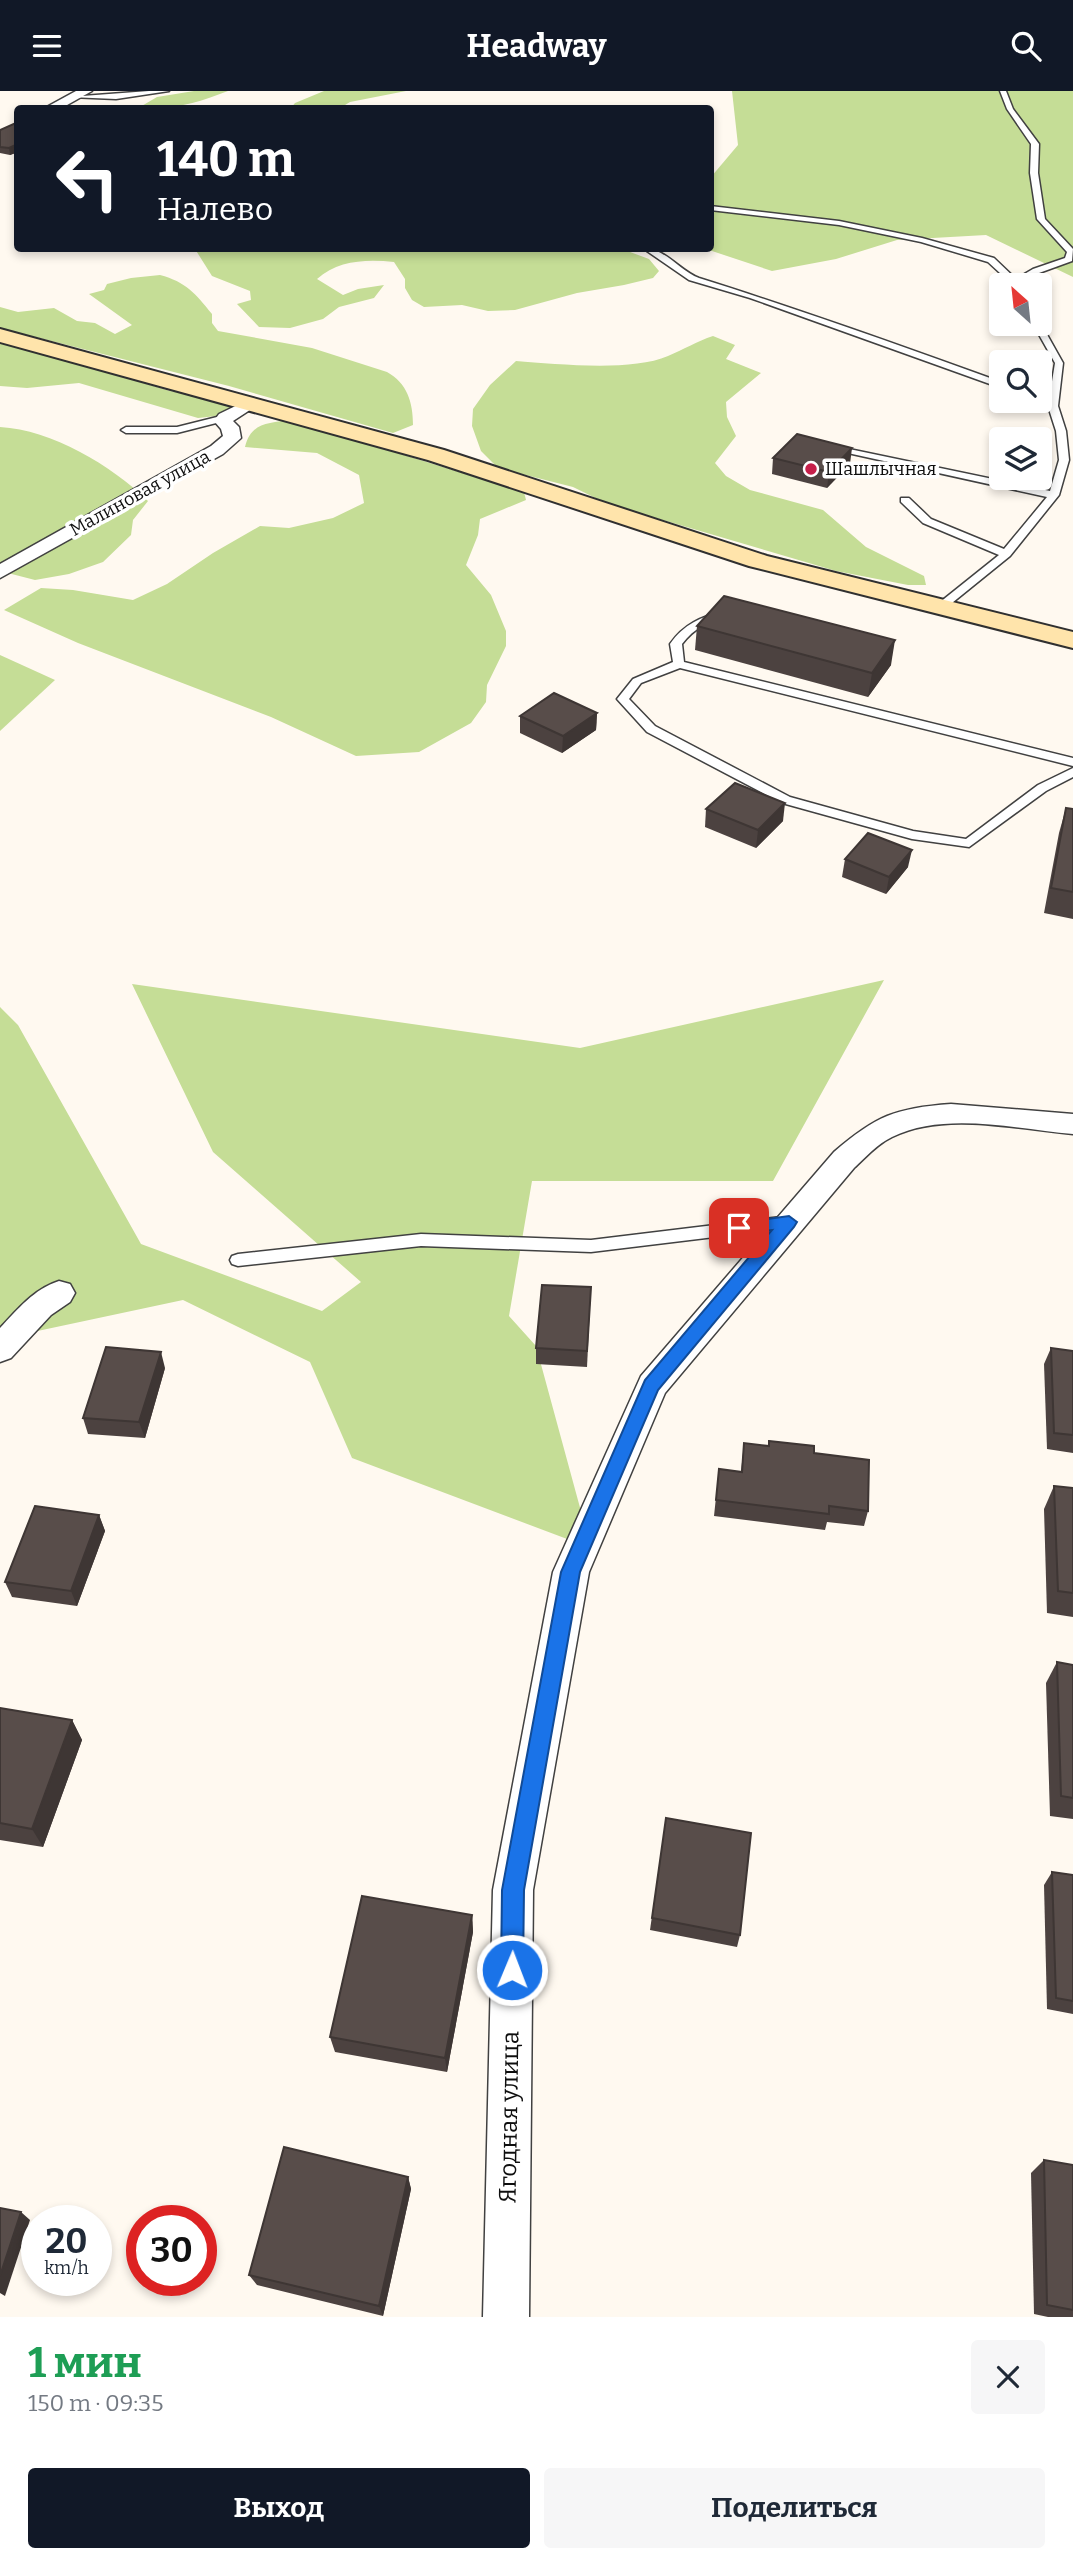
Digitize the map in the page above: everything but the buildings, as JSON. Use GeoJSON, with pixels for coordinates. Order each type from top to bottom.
{"type":"FeatureCollection","features":[{"type":"Feature","properties":{"kind":"main road"},"geometry":{"type":"LineString","coordinates":[[0,335],[436,455],[758,561],[1073,639]]}},
{"type":"Feature","properties":{"kind":"street"},"geometry":{"type":"LineString","coordinates":[[57,105],[86,91]]}},
{"type":"Feature","properties":{"kind":"street"},"geometry":{"type":"LineString","coordinates":[[225,418],[250,404]]}},
{"type":"Feature","properties":{"kind":"street","name":"Малиновая улица"},"geometry":{"type":"LineString","coordinates":[[0,572],[217,450],[232,439],[230,427],[223,421],[225,418]]}},
{"type":"Feature","properties":{"kind":"street","name":"Ягодная улица"},"geometry":{"type":"LineString","coordinates":[[506,2317],[513,1890],[571,1572],[652,1385],[844,1160],[880,1130],[923,1115],[1073,1124]]}},
{"type":"Feature","properties":{"kind":"street"},"geometry":{"type":"LineString","coordinates":[[0,1349],[40,1306],[59,1293]]}},
{"type":"Feature","properties":{"kind":"lane"},"geometry":{"type":"LineString","coordinates":[[72,97],[116,97],[166,91]]}},
{"type":"Feature","properties":{"kind":"lane"},"geometry":{"type":"LineString","coordinates":[[1003,91],[1010,109],[1035,144],[1034,173],[1041,219],[1070,252],[1069,259],[1033,273]]}},
{"type":"Feature","properties":{"kind":"lane"},"geometry":{"type":"LineString","coordinates":[[714,208],[839,223],[922,240],[991,260],[1005,273]]}},
{"type":"Feature","properties":{"kind":"lane"},"geometry":{"type":"LineString","coordinates":[[653,252],[692,278],[753,296],[989,382]]}},
{"type":"Feature","properties":{"kind":"lane"},"geometry":{"type":"LineString","coordinates":[[943,605],[1006,554],[1054,495],[1064,460],[1053,406],[1059,363],[1044,336]]}},
{"type":"Feature","properties":{"kind":"lane"},"geometry":{"type":"LineString","coordinates":[[126,430],[177,431],[225,418]]}},
{"type":"Feature","properties":{"kind":"lane"},"geometry":{"type":"LineString","coordinates":[[825,447],[1054,495]]}},
{"type":"Feature","properties":{"kind":"lane"},"geometry":{"type":"LineString","coordinates":[[905,500],[928,521],[1006,554]]}},
{"type":"Feature","properties":{"kind":"lane"},"geometry":{"type":"LineString","coordinates":[[679,664],[676,644],[683,632],[701,619],[730,613]]}},
{"type":"Feature","properties":{"kind":"lane"},"geometry":{"type":"LineString","coordinates":[[1073,762],[679,664],[637,681],[623,699],[651,729],[786,800],[912,835],[969,843],[1042,788],[1073,772]]}},
{"type":"Feature","properties":{"kind":"lane"},"geometry":{"type":"LineString","coordinates":[[238,1260],[421,1240],[591,1246],[789,1222]]}},
{"type":"Feature","properties":{"kind":"green space"},"geometry":{"type":"Polygon","coordinates":[[[194,91],[228,91],[185,105],[143,105],[157,97],[194,91]]]}},
{"type":"Feature","properties":{"kind":"green space"},"geometry":{"type":"Polygon","coordinates":[[[324,91],[406,91],[345,105],[293,105],[324,91]]]}},
{"type":"Feature","properties":{"kind":"green space"},"geometry":{"type":"Polygon","coordinates":[[[732,91],[1073,91],[1073,277],[986,235],[897,240],[836,259],[772,271],[714,252],[714,173],[738,145],[732,91]]]}},
{"type":"Feature","properties":{"kind":"green space"},"geometry":{"type":"Polygon","coordinates":[[[197,252],[630,252],[649,259],[659,271],[653,278],[624,285],[577,293],[515,310],[488,311],[462,305],[424,307],[412,300],[405,288],[405,279],[394,262],[353,262],[334,268],[317,279],[343,295],[358,289],[384,285],[374,298],[339,307],[323,319],[290,328],[259,327],[237,304],[251,300],[250,291],[212,276],[197,252]]]}},
{"type":"Feature","properties":{"kind":"green space"},"geometry":{"type":"Polygon","coordinates":[[[160,275],[177,281],[195,294],[212,314],[212,323],[218,331],[312,348],[394,376],[408,394],[413,425],[393,433],[229,386],[0,328],[0,307],[18,312],[54,308],[77,321],[95,323],[115,334],[132,325],[89,294],[104,290],[107,284],[160,275]]]}},
{"type":"Feature","properties":{"kind":"green space"},"geometry":{"type":"Polygon","coordinates":[[[713,336],[735,345],[726,359],[761,373],[726,402],[727,417],[736,436],[715,463],[726,476],[750,490],[823,510],[866,547],[924,576],[926,585],[908,585],[836,571],[620,510],[573,487],[498,468],[481,451],[472,426],[473,409],[490,385],[516,361],[594,366],[634,364],[668,356],[713,336]]]}},
{"type":"Feature","properties":{"kind":"green space"},"geometry":{"type":"Polygon","coordinates":[[[0,340],[170,391],[216,399],[233,406],[235,414],[198,418],[79,383],[27,388],[0,386],[0,340]]]}},
{"type":"Feature","properties":{"kind":"green space"},"geometry":{"type":"Polygon","coordinates":[[[291,420],[524,492],[526,500],[480,519],[478,535],[466,565],[491,595],[506,631],[506,646],[487,685],[486,702],[471,723],[419,752],[356,756],[271,717],[78,643],[4,610],[41,588],[73,590],[133,600],[167,584],[260,526],[289,528],[333,518],[364,503],[359,475],[317,453],[245,447],[256,428],[268,423],[291,420]]]}},
{"type":"Feature","properties":{"kind":"green space"},"geometry":{"type":"Polygon","coordinates":[[[0,427],[40,435],[80,452],[117,475],[148,501],[133,520],[131,535],[103,562],[69,574],[35,580],[0,571],[0,427]]]}},
{"type":"Feature","properties":{"kind":"green space"},"geometry":{"type":"Polygon","coordinates":[[[0,655],[55,680],[0,731],[0,655]]]}},
{"type":"Feature","properties":{"kind":"green space"},"geometry":{"type":"Polygon","coordinates":[[[884,980],[773,1181],[532,1181],[509,1316],[536,1346],[591,1548],[352,1458],[310,1362],[183,1300],[0,1339],[0,1007],[18,1025],[141,1244],[322,1311],[361,1282],[213,1152],[132,984],[580,1048],[884,980]]]}},
{"type":"Feature","properties":{"kind":"place","name":"Шашлычная"},"geometry":{"type":"Point","coordinates":[811,469]}},
{"type":"Feature","properties":{"kind":"route"},"geometry":{"type":"LineString","coordinates":[[512,1970],[513,1890],[571,1572],[652,1385],[789,1222],[739,1228]]}}]}
